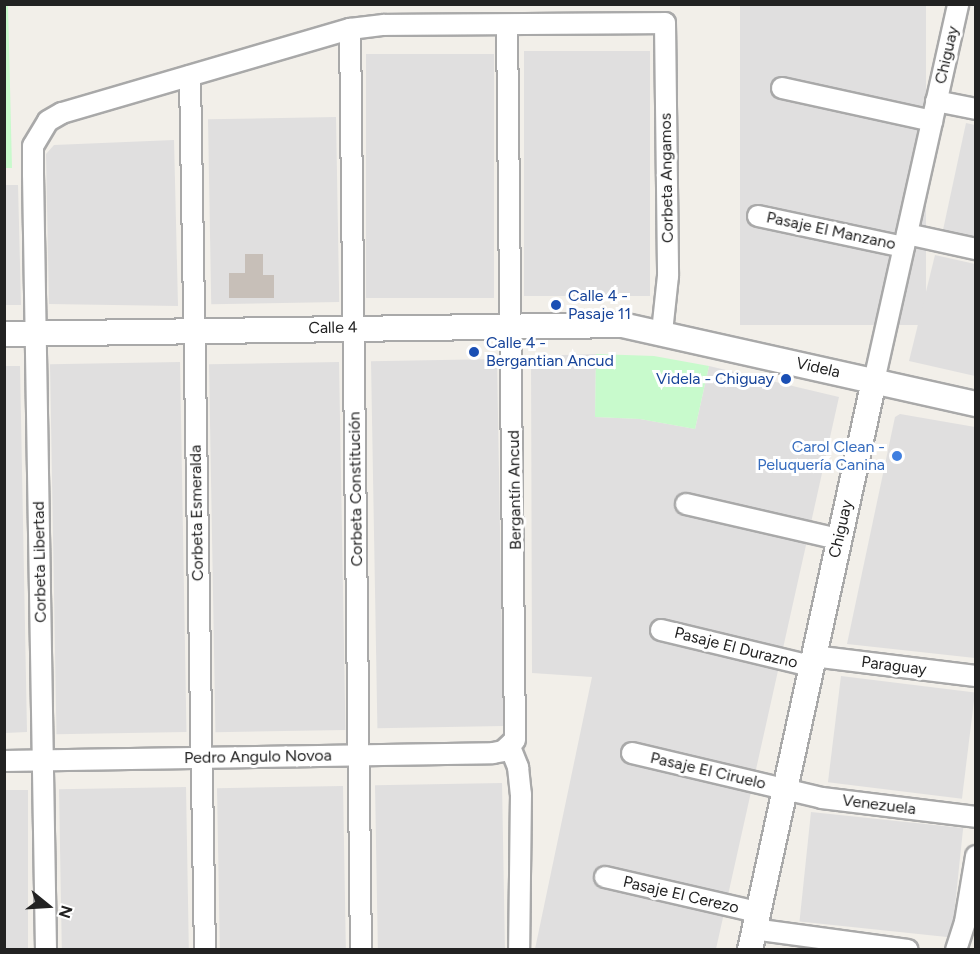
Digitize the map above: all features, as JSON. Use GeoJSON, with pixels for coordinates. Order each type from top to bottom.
{"type":"FeatureCollection","features":[{"type":"Feature","properties":{"kind":"street","name":"Chiguay"},"geometry":{"type":"LineString","coordinates":[[753,930],[958,4]]}},
{"type":"Feature","properties":{"kind":"street","name":"Corbeta Libertad"},"geometry":{"type":"LineString","coordinates":[[46,950],[33,174],[37,136],[55,117],[350,29],[384,25],[665,23]]}},
{"type":"Feature","properties":{"kind":"street","name":"Corbeta Angamos"},"geometry":{"type":"LineString","coordinates":[[662,332],[668,276],[665,23]]}},
{"type":"Feature","properties":{"kind":"street","name":"Bergantín Ancud"},"geometry":{"type":"LineString","coordinates":[[507,25],[518,732],[510,747]]}},
{"type":"Feature","properties":{"kind":"street","name":"Corbeta Constitución"},"geometry":{"type":"LineString","coordinates":[[350,29],[362,950]]}},
{"type":"Feature","properties":{"kind":"street","name":"Corbeta Esmeralda"},"geometry":{"type":"LineString","coordinates":[[190,76],[205,950]]}},
{"type":"Feature","properties":{"kind":"street"},"geometry":{"type":"LineString","coordinates":[[782,88],[932,121]]}},
{"type":"Feature","properties":{"kind":"street"},"geometry":{"type":"LineString","coordinates":[[936,101],[975,110]]}},
{"type":"Feature","properties":{"kind":"street","name":"Pasaje El Manzano"},"geometry":{"type":"LineString","coordinates":[[758,216],[975,249]]}},
{"type":"Feature","properties":{"kind":"street","name":"Calle 4"},"geometry":{"type":"LineString","coordinates":[[4,334],[512,325],[622,325],[662,332]]}},
{"type":"Feature","properties":{"kind":"street","name":"Videla"},"geometry":{"type":"LineString","coordinates":[[662,332],[975,404]]}},
{"type":"Feature","properties":{"kind":"street"},"geometry":{"type":"LineString","coordinates":[[686,504],[838,539]]}},
{"type":"Feature","properties":{"kind":"street","name":"Pasaje El Durazno"},"geometry":{"type":"LineString","coordinates":[[661,630],[812,661]]}},
{"type":"Feature","properties":{"kind":"street","name":"Paraguay"},"geometry":{"type":"LineString","coordinates":[[812,661],[975,676]]}},
{"type":"Feature","properties":{"kind":"street"},"geometry":{"type":"LineString","coordinates":[[510,747],[518,767],[521,794],[519,950]]}},
{"type":"Feature","properties":{"kind":"street","name":"Pedro Angulo Novoa"},"geometry":{"type":"LineString","coordinates":[[4,761],[493,753],[510,747]]}},
{"type":"Feature","properties":{"kind":"street","name":"Pasaje El Ciruelo"},"geometry":{"type":"LineString","coordinates":[[632,753],[784,789]]}},
{"type":"Feature","properties":{"kind":"street","name":"Venezuela"},"geometry":{"type":"LineString","coordinates":[[784,789],[822,798],[975,817]]}},
{"type":"Feature","properties":{"kind":"street"},"geometry":{"type":"LineString","coordinates":[[956,950],[965,922],[975,856]]}},
{"type":"Feature","properties":{"kind":"street","name":"Pasaje El Cerezo"},"geometry":{"type":"LineString","coordinates":[[605,877],[753,930],[908,950]]}},
{"type":"Feature","properties":{"kind":"shaded area"},"geometry":{"type":"Polygon","coordinates":[[[740,5],[926,5],[926,325],[740,325],[740,5]]]}},
{"type":"Feature","properties":{"kind":"shaded area"},"geometry":{"type":"Polygon","coordinates":[[[524,51],[650,51],[650,296],[524,296],[524,51]]]}},
{"type":"Feature","properties":{"kind":"shaded area"},"geometry":{"type":"Polygon","coordinates":[[[366,54],[494,54],[494,298],[366,298],[366,54]]]}},
{"type":"Feature","properties":{"kind":"shaded area"},"geometry":{"type":"Polygon","coordinates":[[[336,117],[339,302],[211,304],[208,119],[336,117]]]}},
{"type":"Feature","properties":{"kind":"shaded area"},"geometry":{"type":"Polygon","coordinates":[[[966,123],[975,125],[975,237],[943,230],[966,123]]]}},
{"type":"Feature","properties":{"kind":"shaded area"},"geometry":{"type":"Polygon","coordinates":[[[174,140],[178,306],[49,304],[46,154],[54,145],[174,140]]]}},
{"type":"Feature","properties":{"kind":"shaded area"},"geometry":{"type":"Polygon","coordinates":[[[5,185],[18,185],[21,305],[5,305],[5,185]]]}},
{"type":"Feature","properties":{"kind":"shaded area"},"geometry":{"type":"Polygon","coordinates":[[[935,255],[975,264],[975,376],[909,361],[935,255]]]}},
{"type":"Feature","properties":{"kind":"shaded area"},"geometry":{"type":"Polygon","coordinates":[[[596,354],[595,417],[640,419],[695,429],[709,366],[839,397],[716,949],[535,949],[592,677],[532,673],[531,356],[596,354]]]}},
{"type":"Feature","properties":{"kind":"shaded area"},"geometry":{"type":"Polygon","coordinates":[[[497,359],[503,726],[377,728],[371,361],[497,359]]]}},
{"type":"Feature","properties":{"kind":"shaded area"},"geometry":{"type":"Polygon","coordinates":[[[180,362],[186,732],[56,734],[50,364],[180,362]]]}},
{"type":"Feature","properties":{"kind":"shaded area"},"geometry":{"type":"Polygon","coordinates":[[[339,362],[345,730],[215,732],[209,364],[339,362]]]}},
{"type":"Feature","properties":{"kind":"shaded area"},"geometry":{"type":"Polygon","coordinates":[[[5,366],[20,366],[27,732],[5,733],[5,366]]]}},
{"type":"Feature","properties":{"kind":"shaded area"},"geometry":{"type":"Polygon","coordinates":[[[900,414],[975,427],[975,658],[847,644],[895,417],[900,414]]]}},
{"type":"Feature","properties":{"kind":"shaded area"},"geometry":{"type":"Polygon","coordinates":[[[841,676],[975,692],[962,799],[828,782],[841,676]]]}},
{"type":"Feature","properties":{"kind":"shaded area"},"geometry":{"type":"Polygon","coordinates":[[[502,783],[505,949],[378,950],[375,785],[502,783]]]}},
{"type":"Feature","properties":{"kind":"shaded area"},"geometry":{"type":"Polygon","coordinates":[[[343,786],[346,949],[220,950],[217,788],[343,786]]]}},
{"type":"Feature","properties":{"kind":"shaded area"},"geometry":{"type":"Polygon","coordinates":[[[186,787],[189,949],[62,950],[59,789],[186,787]]]}},
{"type":"Feature","properties":{"kind":"shaded area"},"geometry":{"type":"Polygon","coordinates":[[[5,790],[28,790],[28,949],[5,949],[5,790]]]}},
{"type":"Feature","properties":{"kind":"shaded area"},"geometry":{"type":"Polygon","coordinates":[[[811,812],[963,828],[952,937],[800,921],[811,812]]]}},
{"type":"Feature","properties":{"kind":"green space"},"geometry":{"type":"Polygon","coordinates":[[[8,4],[12,168],[4,168],[4,5],[8,4]]]}},
{"type":"Feature","properties":{"kind":"green space"},"geometry":{"type":"Polygon","coordinates":[[[596,354],[654,356],[709,366],[695,429],[640,419],[595,417],[596,354]]]}},
{"type":"Feature","properties":{"kind":"building"},"geometry":{"type":"Polygon","coordinates":[[[245,254],[263,254],[263,275],[274,275],[274,298],[229,298],[229,273],[245,273],[245,254]]]}},
{"type":"Feature","properties":{"kind":"place","name":"Calle 4 - Pasaje 11"},"geometry":{"type":"Point","coordinates":[556,305]}},
{"type":"Feature","properties":{"kind":"place","name":"Calle 4 - Bergantian Ancud"},"geometry":{"type":"Point","coordinates":[474,352]}},
{"type":"Feature","properties":{"kind":"place","name":"Videla - Chiguay"},"geometry":{"type":"Point","coordinates":[786,379]}},
{"type":"Feature","properties":{"kind":"place","name":"Carol Clean - Peluquería Canina"},"geometry":{"type":"Point","coordinates":[897,456]}}]}
